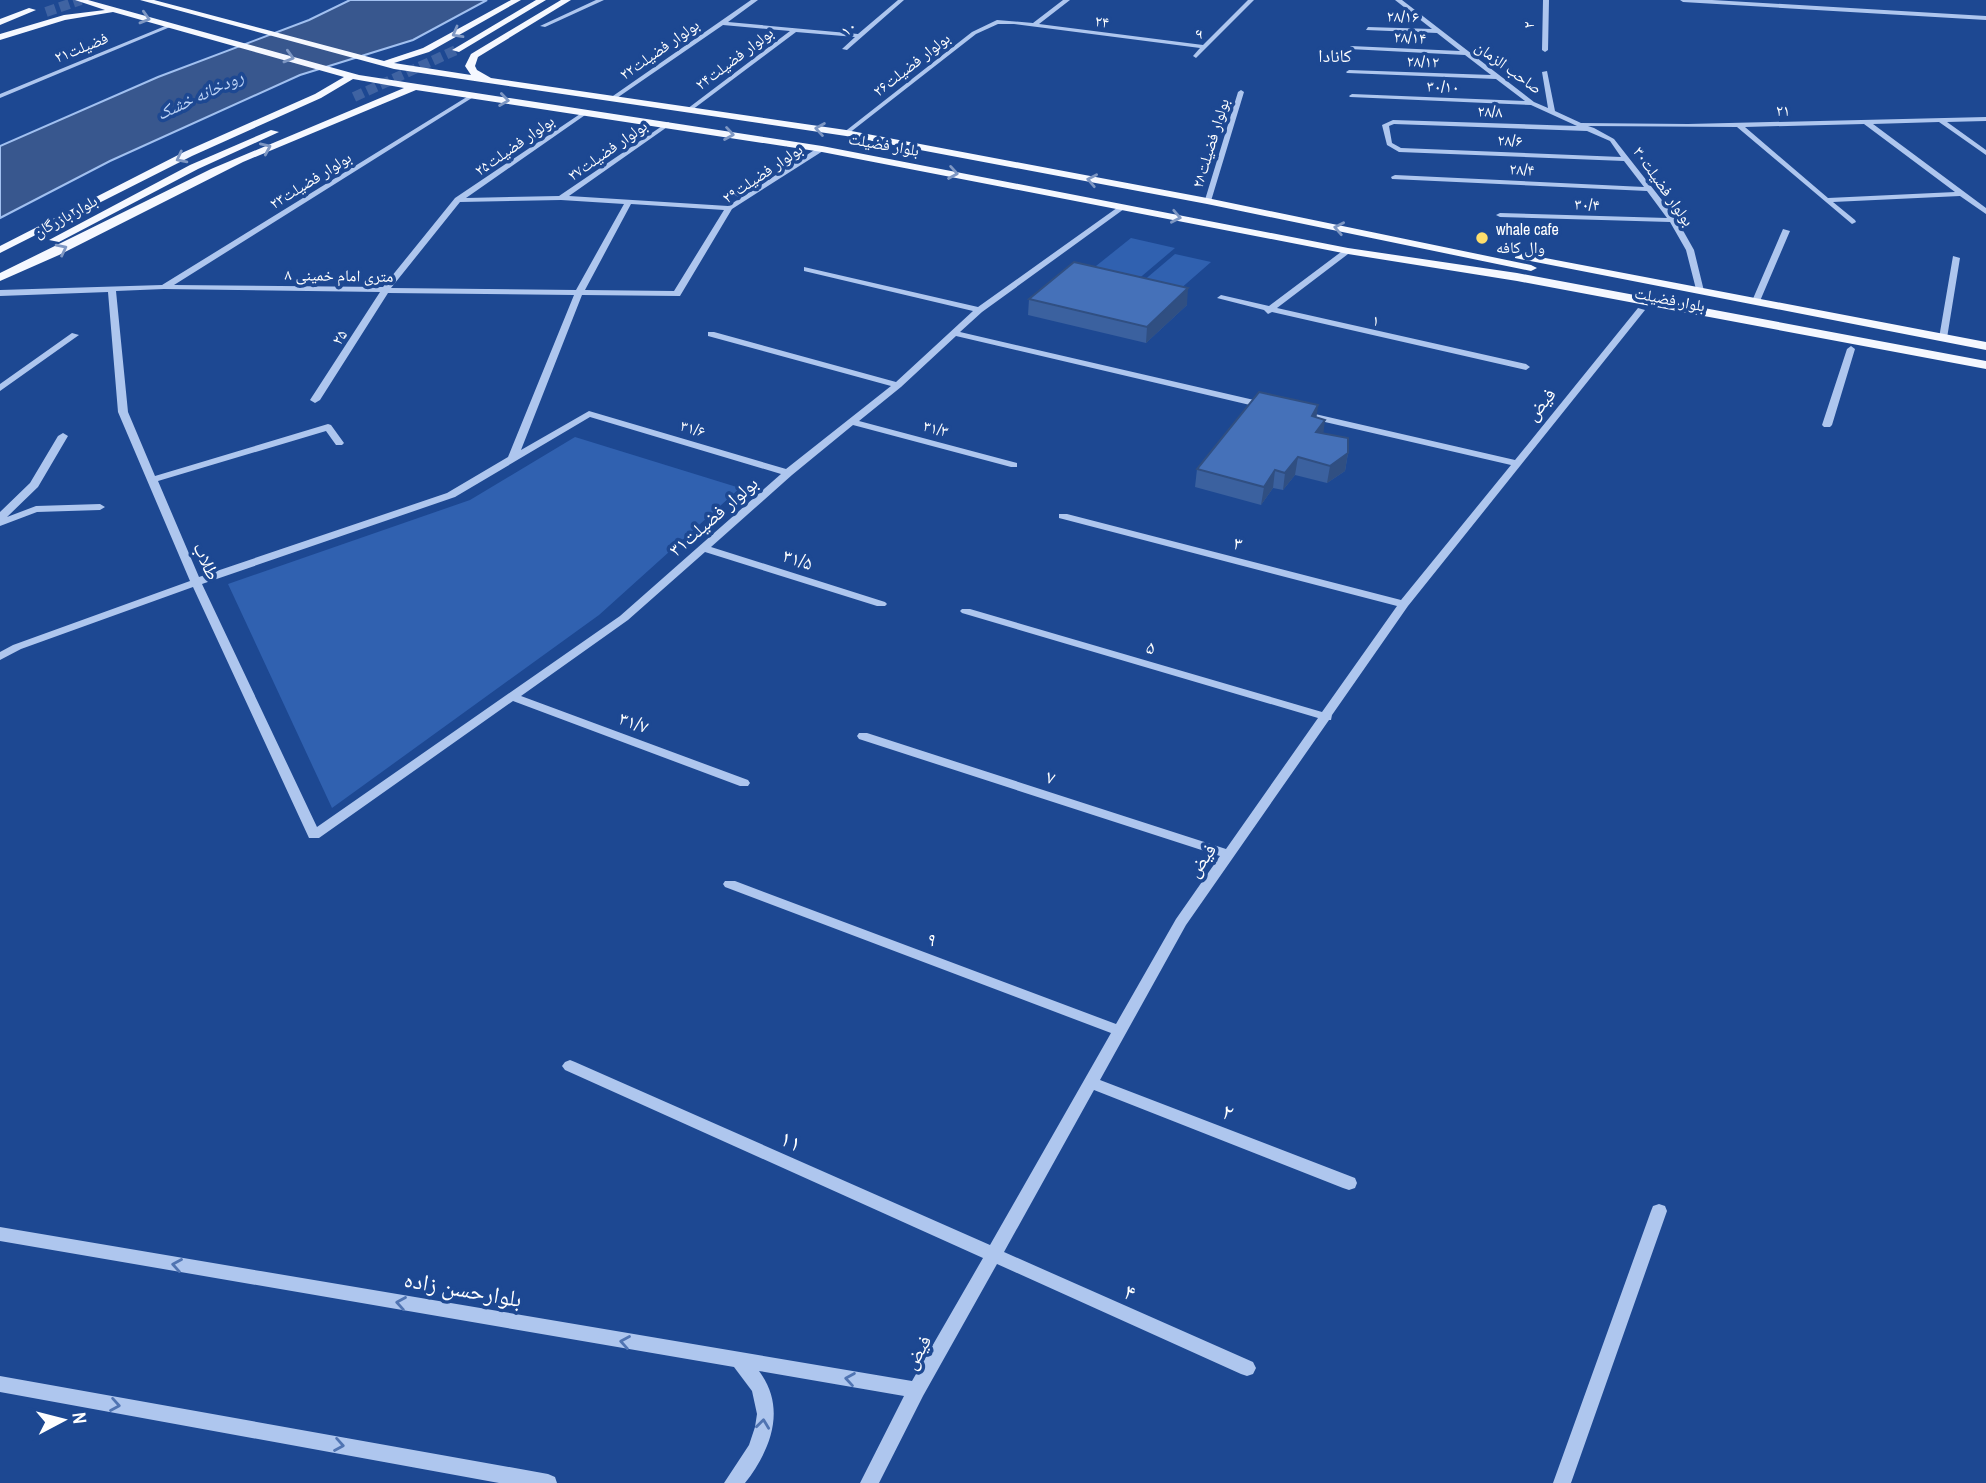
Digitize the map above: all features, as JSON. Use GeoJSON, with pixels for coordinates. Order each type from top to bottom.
{"type":"FeatureCollection","features":[{"type":"Feature","properties":{"kind":"main road","name":"بلوار فضیلت"},"geometry":{"type":"LineString","coordinates":[[79,0],[352,76],[412,88],[668,124],[1010,183],[1641,310],[1986,375]]}},
{"type":"Feature","properties":{"kind":"main road"},"geometry":{"type":"LineString","coordinates":[[383,63],[426,50],[517,0]]}},
{"type":"Feature","properties":{"kind":"main road"},"geometry":{"type":"LineString","coordinates":[[456,50],[542,0]]}},
{"type":"Feature","properties":{"kind":"main road"},"geometry":{"type":"LineString","coordinates":[[494,82],[473,72],[470,66],[474,56],[567,0]]}},
{"type":"Feature","properties":{"kind":"main road","name":"بلوار فضیلت"},"geometry":{"type":"LineString","coordinates":[[149,1],[394,66],[846,133],[1207,201],[1369,234],[1522,272],[1986,365]]}},
{"type":"Feature","properties":{"kind":"main road"},"geometry":{"type":"LineString","coordinates":[[0,12],[16,6]]}},
{"type":"Feature","properties":{"kind":"main road"},"geometry":{"type":"LineString","coordinates":[[0,22],[32,10]]}},
{"type":"Feature","properties":{"kind":"main road"},"geometry":{"type":"LineString","coordinates":[[0,37],[64,18],[120,11]]}},
{"type":"Feature","properties":{"kind":"main road"},"geometry":{"type":"LineString","coordinates":[[0,29],[47,12]]}},
{"type":"Feature","properties":{"kind":"main road"},"geometry":{"type":"LineString","coordinates":[[0,250],[188,154],[318,96],[352,76]]}},
{"type":"Feature","properties":{"kind":"main road"},"geometry":{"type":"LineString","coordinates":[[0,277],[37,262],[215,172],[346,113],[412,88]]}},
{"type":"Feature","properties":{"kind":"main road"},"geometry":{"type":"LineString","coordinates":[[112,208],[194,167],[343,102]]}},
{"type":"Feature","properties":{"kind":"main road"},"geometry":{"type":"LineString","coordinates":[[1010,183],[1031,169]]}},
{"type":"Feature","properties":{"kind":"main road","name":"بلوار بازرگان"},"geometry":{"type":"LineString","coordinates":[[0,257],[112,208]]}},
{"type":"Feature","properties":{"kind":"main road","name":"بلوار بازرگان"},"geometry":{"type":"LineString","coordinates":[[0,271],[112,208]]}},
{"type":"Feature","properties":{"kind":"main road","name":"بلوار فضیلت"},"geometry":{"type":"LineString","coordinates":[[1369,234],[1534,259],[1986,346]]}},
{"type":"Feature","properties":{"kind":"main road","name":"بلوار فضیلت"},"geometry":{"type":"LineString","coordinates":[[1348,251],[1522,272],[1986,354]]}},
{"type":"Feature","properties":{"kind":"street"},"geometry":{"type":"LineString","coordinates":[[543,26],[601,0]]}},
{"type":"Feature","properties":{"kind":"street","name":"بولوار فضیلت۲۲"},"geometry":{"type":"LineString","coordinates":[[612,99],[755,0]]}},
{"type":"Feature","properties":{"kind":"street","name":"۱۰"},"geometry":{"type":"LineString","coordinates":[[845,49],[901,0]]}},
{"type":"Feature","properties":{"kind":"street"},"geometry":{"type":"LineString","coordinates":[[1035,24],[1067,0]]}},
{"type":"Feature","properties":{"kind":"street","name":"۶"},"geometry":{"type":"LineString","coordinates":[[1196,56],[1251,0]]}},
{"type":"Feature","properties":{"kind":"street","name":"صاحب الزمان"},"geometry":{"type":"LineString","coordinates":[[1398,0],[1532,103],[1612,141]]}},
{"type":"Feature","properties":{"kind":"street","name":"۲"},"geometry":{"type":"LineString","coordinates":[[1545,50],[1546,0]]}},
{"type":"Feature","properties":{"kind":"street"},"geometry":{"type":"LineString","coordinates":[[1683,0],[1787,3],[1986,18]]}},
{"type":"Feature","properties":{"kind":"street","name":"۲۴"},"geometry":{"type":"LineString","coordinates":[[997,22],[1035,24],[1204,47]]}},
{"type":"Feature","properties":{"kind":"street","name":"بولوار فضیلت۲۶"},"geometry":{"type":"LineString","coordinates":[[846,133],[974,33],[997,22]]}},
{"type":"Feature","properties":{"kind":"street"},"geometry":{"type":"LineString","coordinates":[[722,23],[860,36]]}},
{"type":"Feature","properties":{"kind":"street","name":"فضیلت۲۱"},"geometry":{"type":"LineString","coordinates":[[0,96],[172,25]]}},
{"type":"Feature","properties":{"kind":"street","name":"۲۸/۱۶"},"geometry":{"type":"LineString","coordinates":[[1368,29],[1438,31]]}},
{"type":"Feature","properties":{"kind":"street","name":"بولوار فضیلت۲۴"},"geometry":{"type":"LineString","coordinates":[[690,109],[795,30]]}},
{"type":"Feature","properties":{"kind":"street","name":"۲۸/۱۴"},"geometry":{"type":"LineString","coordinates":[[1351,48],[1467,53]]}},
{"type":"Feature","properties":{"kind":"street","name":"۲۸/۱۲"},"geometry":{"type":"LineString","coordinates":[[1349,72],[1496,77]]}},
{"type":"Feature","properties":{"kind":"street"},"geometry":{"type":"LineString","coordinates":[[1545,72],[1552,112]]}},
{"type":"Feature","properties":{"kind":"street","name":"بولوار فضیلت۲۸"},"geometry":{"type":"LineString","coordinates":[[1207,201],[1241,92]]}},
{"type":"Feature","properties":{"kind":"street","name":"بولوار فضیلت۲۳"},"geometry":{"type":"LineString","coordinates":[[164,287],[472,96]]}},
{"type":"Feature","properties":{"kind":"street","name":"۳۰/۱۰"},"geometry":{"type":"LineString","coordinates":[[1352,96],[1532,103]]}},
{"type":"Feature","properties":{"kind":"street","name":"بولوار فضیلت۲۵"},"geometry":{"type":"LineString","coordinates":[[386,289],[458,200],[586,112]]}},
{"type":"Feature","properties":{"kind":"street","name":"۲۱"},"geometry":{"type":"LineString","coordinates":[[1580,124],[1739,125],[1986,119]]}},
{"type":"Feature","properties":{"kind":"street"},"geometry":{"type":"LineString","coordinates":[[1940,120],[1986,153]]}},
{"type":"Feature","properties":{"kind":"street","name":"۲۸/۸"},"geometry":{"type":"LineString","coordinates":[[1392,147],[1387,122],[1591,129]]}},
{"type":"Feature","properties":{"kind":"street"},"geometry":{"type":"LineString","coordinates":[[1866,122],[1986,212]]}},
{"type":"Feature","properties":{"kind":"street","name":"بولوار فضیلت۲۷"},"geometry":{"type":"LineString","coordinates":[[561,198],[668,124]]}},
{"type":"Feature","properties":{"kind":"street"},"geometry":{"type":"LineString","coordinates":[[1739,125],[1852,222]]}},
{"type":"Feature","properties":{"kind":"street","name":"بولوار فضیلت۳۰"},"geometry":{"type":"LineString","coordinates":[[1612,141],[1629,159],[1648,189],[1673,220],[1690,250],[1700,290]]}},
{"type":"Feature","properties":{"kind":"street","name":"۲۸/۶"},"geometry":{"type":"LineString","coordinates":[[1392,147],[1629,159]]}},
{"type":"Feature","properties":{"kind":"street","name":"بولوار فضیلت۲۹"},"geometry":{"type":"LineString","coordinates":[[677,294],[729,208],[822,149]]}},
{"type":"Feature","properties":{"kind":"street","name":"۲۸/۴"},"geometry":{"type":"LineString","coordinates":[[1395,177],[1648,189]]}},
{"type":"Feature","properties":{"kind":"street"},"geometry":{"type":"LineString","coordinates":[[1828,201],[1962,194]]}},
{"type":"Feature","properties":{"kind":"street"},"geometry":{"type":"LineString","coordinates":[[458,200],[561,198],[729,208]]}},
{"type":"Feature","properties":{"kind":"street"},"geometry":{"type":"LineString","coordinates":[[0,657],[17,647],[196,582],[451,495],[513,458],[580,291],[629,201]]}},
{"type":"Feature","properties":{"kind":"street","name":"بولوار فضیلت۳۱"},"geometry":{"type":"LineString","coordinates":[[314,835],[624,618],[789,472],[898,385],[979,310],[1121,206]]}},
{"type":"Feature","properties":{"kind":"street","name":"۳۰/۴"},"geometry":{"type":"LineString","coordinates":[[1500,215],[1673,220]]}},
{"type":"Feature","properties":{"kind":"street"},"geometry":{"type":"LineString","coordinates":[[1756,301],[1786,231]]}},
{"type":"Feature","properties":{"kind":"street"},"geometry":{"type":"LineString","coordinates":[[1268,311],[1348,251]]}},
{"type":"Feature","properties":{"kind":"street"},"geometry":{"type":"LineString","coordinates":[[1944,338],[1956,258]]}},
{"type":"Feature","properties":{"kind":"street"},"geometry":{"type":"LineString","coordinates":[[807,269],[979,310]]}},
{"type":"Feature","properties":{"kind":"street","name":"۸ متری امام خمینی"},"geometry":{"type":"LineString","coordinates":[[0,293],[164,287],[677,294]]}},
{"type":"Feature","properties":{"kind":"street","name":"طلاب"},"geometry":{"type":"LineString","coordinates":[[112,289],[123,412],[196,582],[314,835]]}},
{"type":"Feature","properties":{"kind":"street","name":"۲۵"},"geometry":{"type":"LineString","coordinates":[[315,400],[386,289]]}},
{"type":"Feature","properties":{"kind":"street","name":"۱"},"geometry":{"type":"LineString","coordinates":[[1221,299],[1526,367]]}},
{"type":"Feature","properties":{"kind":"street","name":"فیض"},"geometry":{"type":"LineString","coordinates":[[869,1483],[917,1390],[1181,922],[1404,604],[1641,310]]}},
{"type":"Feature","properties":{"kind":"street"},"geometry":{"type":"LineString","coordinates":[[954,333],[1276,408]]}},
{"type":"Feature","properties":{"kind":"street"},"geometry":{"type":"LineString","coordinates":[[711,334],[898,385]]}},
{"type":"Feature","properties":{"kind":"street"},"geometry":{"type":"LineString","coordinates":[[0,388],[75,335]]}},
{"type":"Feature","properties":{"kind":"street"},"geometry":{"type":"LineString","coordinates":[[1827,425],[1851,349]]}},
{"type":"Feature","properties":{"kind":"street"},"geometry":{"type":"LineString","coordinates":[[1289,411],[1517,464]]}},
{"type":"Feature","properties":{"kind":"street","name":"۳۱/۶"},"geometry":{"type":"LineString","coordinates":[[513,458],[589,414],[789,472]]}},
{"type":"Feature","properties":{"kind":"street","name":"۳۱/۳"},"geometry":{"type":"LineString","coordinates":[[851,422],[1014,465]]}},
{"type":"Feature","properties":{"kind":"street"},"geometry":{"type":"LineString","coordinates":[[152,481],[328,427],[339,443]]}},
{"type":"Feature","properties":{"kind":"street"},"geometry":{"type":"LineString","coordinates":[[0,520],[34,485],[63,436]]}},
{"type":"Feature","properties":{"kind":"street"},"geometry":{"type":"LineString","coordinates":[[34,485],[36,509]]}},
{"type":"Feature","properties":{"kind":"street"},"geometry":{"type":"LineString","coordinates":[[0,520],[36,509],[100,507]]}},
{"type":"Feature","properties":{"kind":"street","name":"۳"},"geometry":{"type":"LineString","coordinates":[[1063,516],[1404,604]]}},
{"type":"Feature","properties":{"kind":"street","name":"۳۱/۵"},"geometry":{"type":"LineString","coordinates":[[704,548],[881,604]]}},
{"type":"Feature","properties":{"kind":"street","name":"۵"},"geometry":{"type":"LineString","coordinates":[[966,611],[1327,717]]}},
{"type":"Feature","properties":{"kind":"street","name":"۳۱/۷"},"geometry":{"type":"LineString","coordinates":[[511,696],[744,783]]}},
{"type":"Feature","properties":{"kind":"street","name":"۷"},"geometry":{"type":"LineString","coordinates":[[863,736],[1228,854]]}},
{"type":"Feature","properties":{"kind":"street","name":"۹"},"geometry":{"type":"LineString","coordinates":[[730,884],[1120,1031]]}},
{"type":"Feature","properties":{"kind":"street","name":"۱۱"},"geometry":{"type":"LineString","coordinates":[[569,1066],[994,1257]]}},
{"type":"Feature","properties":{"kind":"street","name":"۲"},"geometry":{"type":"LineString","coordinates":[[1091,1083],[1349,1183]]}},
{"type":"Feature","properties":{"kind":"street"},"geometry":{"type":"LineString","coordinates":[[1562,1483],[1658,1211]]}},
{"type":"Feature","properties":{"kind":"street","name":"بلوارحسن زاده"},"geometry":{"type":"LineString","coordinates":[[0,1234],[917,1390]]}},
{"type":"Feature","properties":{"kind":"street","name":"۴"},"geometry":{"type":"LineString","coordinates":[[994,1257],[1247,1368]]}},
{"type":"Feature","properties":{"kind":"street"},"geometry":{"type":"LineString","coordinates":[[733,1483],[754,1459],[766,1423],[760,1389],[740,1361]]}},
{"type":"Feature","properties":{"kind":"street"},"geometry":{"type":"LineString","coordinates":[[0,1384],[548,1483]]}},
{"type":"Feature","properties":{"kind":"shaded area"},"geometry":{"type":"Polygon","coordinates":[[[1131,238],[1175,248],[1136,281],[1091,270],[1131,238]]]}},
{"type":"Feature","properties":{"kind":"shaded area"},"geometry":{"type":"Polygon","coordinates":[[[1175,254],[1211,262],[1179,290],[1142,282],[1175,254]]]}},
{"type":"Feature","properties":{"kind":"shaded area"},"geometry":{"type":"Polygon","coordinates":[[[575,437],[740,488],[599,615],[332,808],[228,584],[470,500],[575,437]]]}},
{"type":"Feature","properties":{"kind":"water","name":"رودخانه خشک"},"geometry":{"type":"Polygon","coordinates":[[[350,0],[487,0],[413,40],[300,75],[110,161],[0,218],[0,146],[158,77],[309,20],[350,0]]]}},
{"type":"Feature","properties":{"kind":"building"},"geometry":{"type":"Polygon","coordinates":[[[1074,262],[1188,288],[1147,327],[1029,299],[1074,262]]]}},
{"type":"Feature","properties":{"kind":"building"},"geometry":{"type":"Polygon","coordinates":[[[1259,392],[1318,405],[1312,416],[1325,420],[1316,432],[1348,438],[1348,453],[1330,466],[1298,457],[1285,473],[1275,470],[1264,487],[1197,469],[1259,392]]]}},
{"type":"Feature","properties":{"kind":"tunnel"},"geometry":{"type":"LineString","coordinates":[[46,12],[81,0]]}},
{"type":"Feature","properties":{"kind":"tunnel"},"geometry":{"type":"LineString","coordinates":[[354,97],[456,50]]}},
{"type":"Feature","properties":{"kind":"place","name":"whale cafe وال کافه"},"geometry":{"type":"Point","coordinates":[1482,238]}},
{"type":"Feature","properties":{"kind":"district","name":"کانادا"},"geometry":{"type":"Point","coordinates":[1335,56]}}]}
